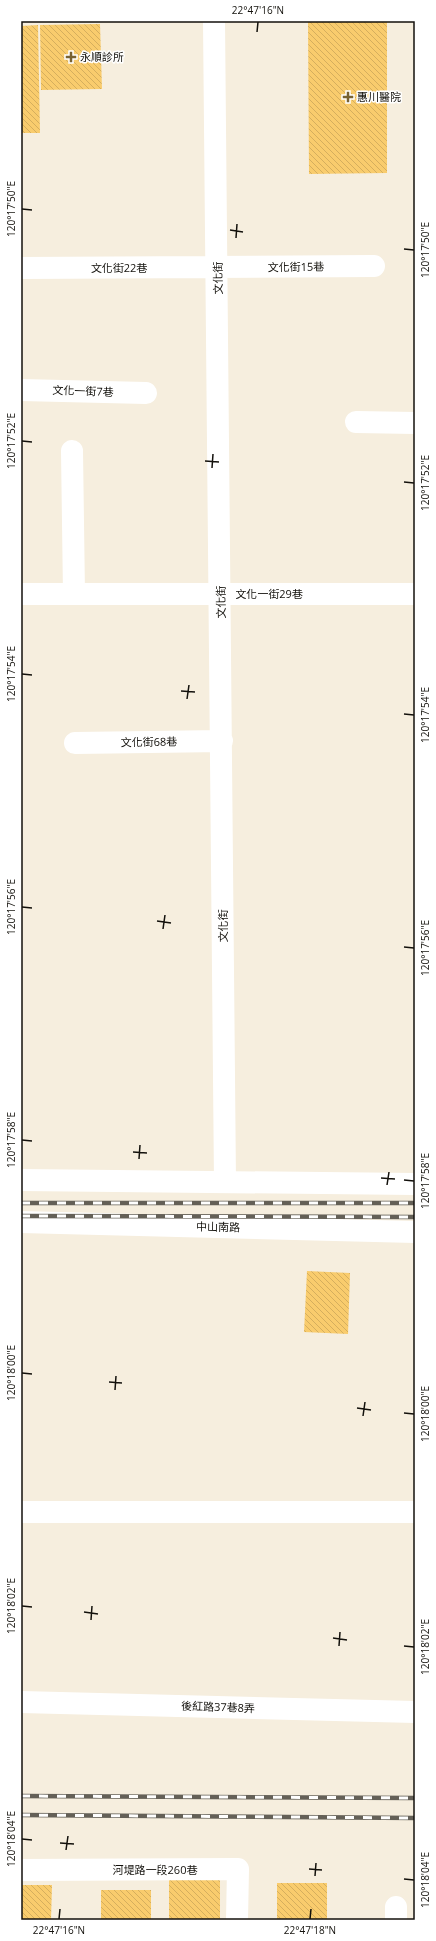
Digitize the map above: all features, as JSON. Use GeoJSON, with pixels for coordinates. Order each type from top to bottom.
{"type":"FeatureCollection","features":[{"type":"Feature","properties":{"kind":"street","name":"文化街"},"geometry":{"type":"LineString","coordinates":[[214,21],[221,594],[225,1182]]}},
{"type":"Feature","properties":{"kind":"street","name":"文化街15巷"},"geometry":{"type":"LineString","coordinates":[[217,268],[374,266]]}},
{"type":"Feature","properties":{"kind":"street","name":"文化街22巷"},"geometry":{"type":"LineString","coordinates":[[21,268],[217,268]]}},
{"type":"Feature","properties":{"kind":"street","name":"文化一街7巷"},"geometry":{"type":"LineString","coordinates":[[21,390],[146,393]]}},
{"type":"Feature","properties":{"kind":"street"},"geometry":{"type":"LineString","coordinates":[[356,422],[415,423]]}},
{"type":"Feature","properties":{"kind":"street"},"geometry":{"type":"LineString","coordinates":[[72,451],[74,594]]}},
{"type":"Feature","properties":{"kind":"street","name":"文化一街29巷"},"geometry":{"type":"LineString","coordinates":[[21,594],[415,594]]}},
{"type":"Feature","properties":{"kind":"street","name":"文化街68巷"},"geometry":{"type":"LineString","coordinates":[[75,743],[222,741]]}},
{"type":"Feature","properties":{"kind":"street"},"geometry":{"type":"LineString","coordinates":[[21,1180],[415,1184]]}},
{"type":"Feature","properties":{"kind":"street","name":"中山南路"},"geometry":{"type":"LineString","coordinates":[[21,1222],[415,1232]]}},
{"type":"Feature","properties":{"kind":"street"},"geometry":{"type":"LineString","coordinates":[[21,1512],[415,1512]]}},
{"type":"Feature","properties":{"kind":"street","name":"後紅路37巷8弄"},"geometry":{"type":"LineString","coordinates":[[21,1702],[415,1712]]}},
{"type":"Feature","properties":{"kind":"street","name":"河堤路一段260巷"},"geometry":{"type":"LineString","coordinates":[[21,1870],[238,1869],[237,1920]]}},
{"type":"Feature","properties":{"kind":"building","name":"惠川醫院"},"geometry":{"type":"Polygon","coordinates":[[[308,21],[387,21],[387,173],[309,174],[308,21]]]}},
{"type":"Feature","properties":{"kind":"building","name":"永順診所"},"geometry":{"type":"Polygon","coordinates":[[[100,24],[102,89],[41,90],[40,25],[100,24]]]}},
{"type":"Feature","properties":{"kind":"building"},"geometry":{"type":"Polygon","coordinates":[[[38,25],[40,133],[21,133],[21,26],[38,25]]]}},
{"type":"Feature","properties":{"kind":"building"},"geometry":{"type":"Polygon","coordinates":[[[307,1271],[350,1273],[348,1334],[304,1332],[307,1271]]]}},
{"type":"Feature","properties":{"kind":"building"},"geometry":{"type":"Polygon","coordinates":[[[169,1880],[220,1880],[220,1920],[169,1920],[169,1880]]]}},
{"type":"Feature","properties":{"kind":"building"},"geometry":{"type":"Polygon","coordinates":[[[277,1883],[327,1883],[327,1920],[277,1920],[277,1883]]]}},
{"type":"Feature","properties":{"kind":"building"},"geometry":{"type":"Polygon","coordinates":[[[21,1885],[52,1885],[51,1920],[21,1920],[21,1885]]]}},
{"type":"Feature","properties":{"kind":"building"},"geometry":{"type":"Polygon","coordinates":[[[101,1890],[151,1890],[151,1920],[101,1920],[101,1890]]]}},
{"type":"Feature","properties":{"kind":"railway"},"geometry":{"type":"LineString","coordinates":[[21,1203],[415,1203]]}},
{"type":"Feature","properties":{"kind":"railway"},"geometry":{"type":"LineString","coordinates":[[21,1216],[415,1217]]}},
{"type":"Feature","properties":{"kind":"railway"},"geometry":{"type":"LineString","coordinates":[[21,1796],[415,1798]]}},
{"type":"Feature","properties":{"kind":"railway"},"geometry":{"type":"LineString","coordinates":[[21,1815],[415,1818]]}},
{"type":"Feature","properties":{"kind":"place","name":"永順診所"},"geometry":{"type":"Point","coordinates":[71,57]}},
{"type":"Feature","properties":{"kind":"place","name":"惠川醫院"},"geometry":{"type":"Point","coordinates":[348,97]}}]}
